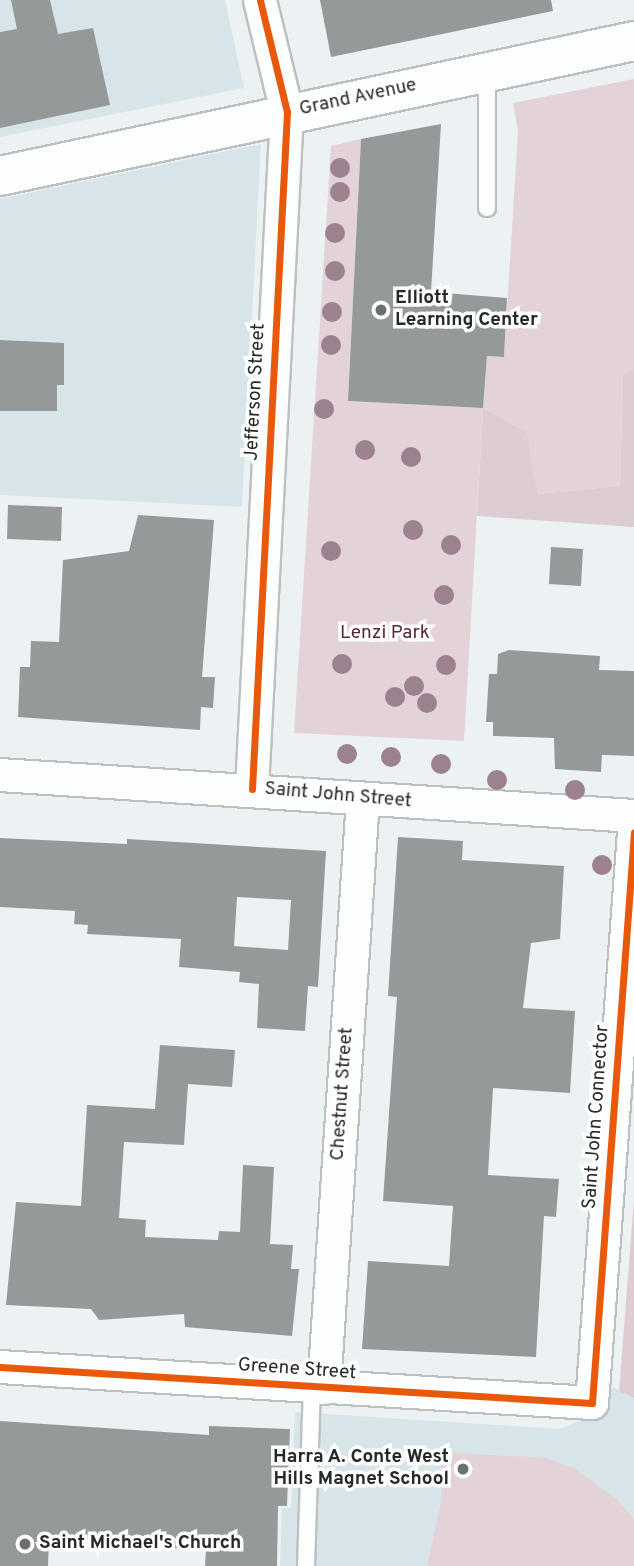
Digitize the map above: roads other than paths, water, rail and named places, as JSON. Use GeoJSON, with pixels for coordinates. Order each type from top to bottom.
{"type":"FeatureCollection","features":[{"type":"Feature","properties":{"kind":"main road","name":"Grand Avenue"},"geometry":{"type":"LineString","coordinates":[[0,176],[286,112],[634,41]]}},
{"type":"Feature","properties":{"kind":"street","name":"Jefferson Street"},"geometry":{"type":"LineString","coordinates":[[252,789],[286,112],[260,0]]}},
{"type":"Feature","properties":{"kind":"street","name":"Saint John Street"},"geometry":{"type":"LineString","coordinates":[[0,775],[252,789],[363,800],[634,816]]}},
{"type":"Feature","properties":{"kind":"street","name":"Chestnut Street"},"geometry":{"type":"LineString","coordinates":[[318,1387],[363,800]]}},
{"type":"Feature","properties":{"kind":"street","name":"Saint John Connector"},"geometry":{"type":"LineString","coordinates":[[592,1403],[634,833]]}},
{"type":"Feature","properties":{"kind":"street","name":"Greene Street"},"geometry":{"type":"LineString","coordinates":[[0,1367],[592,1403]]}},
{"type":"Feature","properties":{"kind":"lane"},"geometry":{"type":"LineString","coordinates":[[487,71],[488,208]]}},
{"type":"Feature","properties":{"kind":"lane"},"geometry":{"type":"LineString","coordinates":[[306,1566],[318,1387]]}},
{"type":"Feature","properties":{"kind":"place","name":"Elliott Learning Center"},"geometry":{"type":"Point","coordinates":[381,310]}},
{"type":"Feature","properties":{"kind":"place","name":"Harra A. Conte West Hills Magnet School"},"geometry":{"type":"Point","coordinates":[463,1469]}},
{"type":"Feature","properties":{"kind":"place","name":"Saint Michael's Church"},"geometry":{"type":"Point","coordinates":[25,1544]}},
{"type":"Feature","properties":{"kind":"park label","name":"Lenzi Park"},"geometry":{"type":"Point","coordinates":[385,634]}}]}
